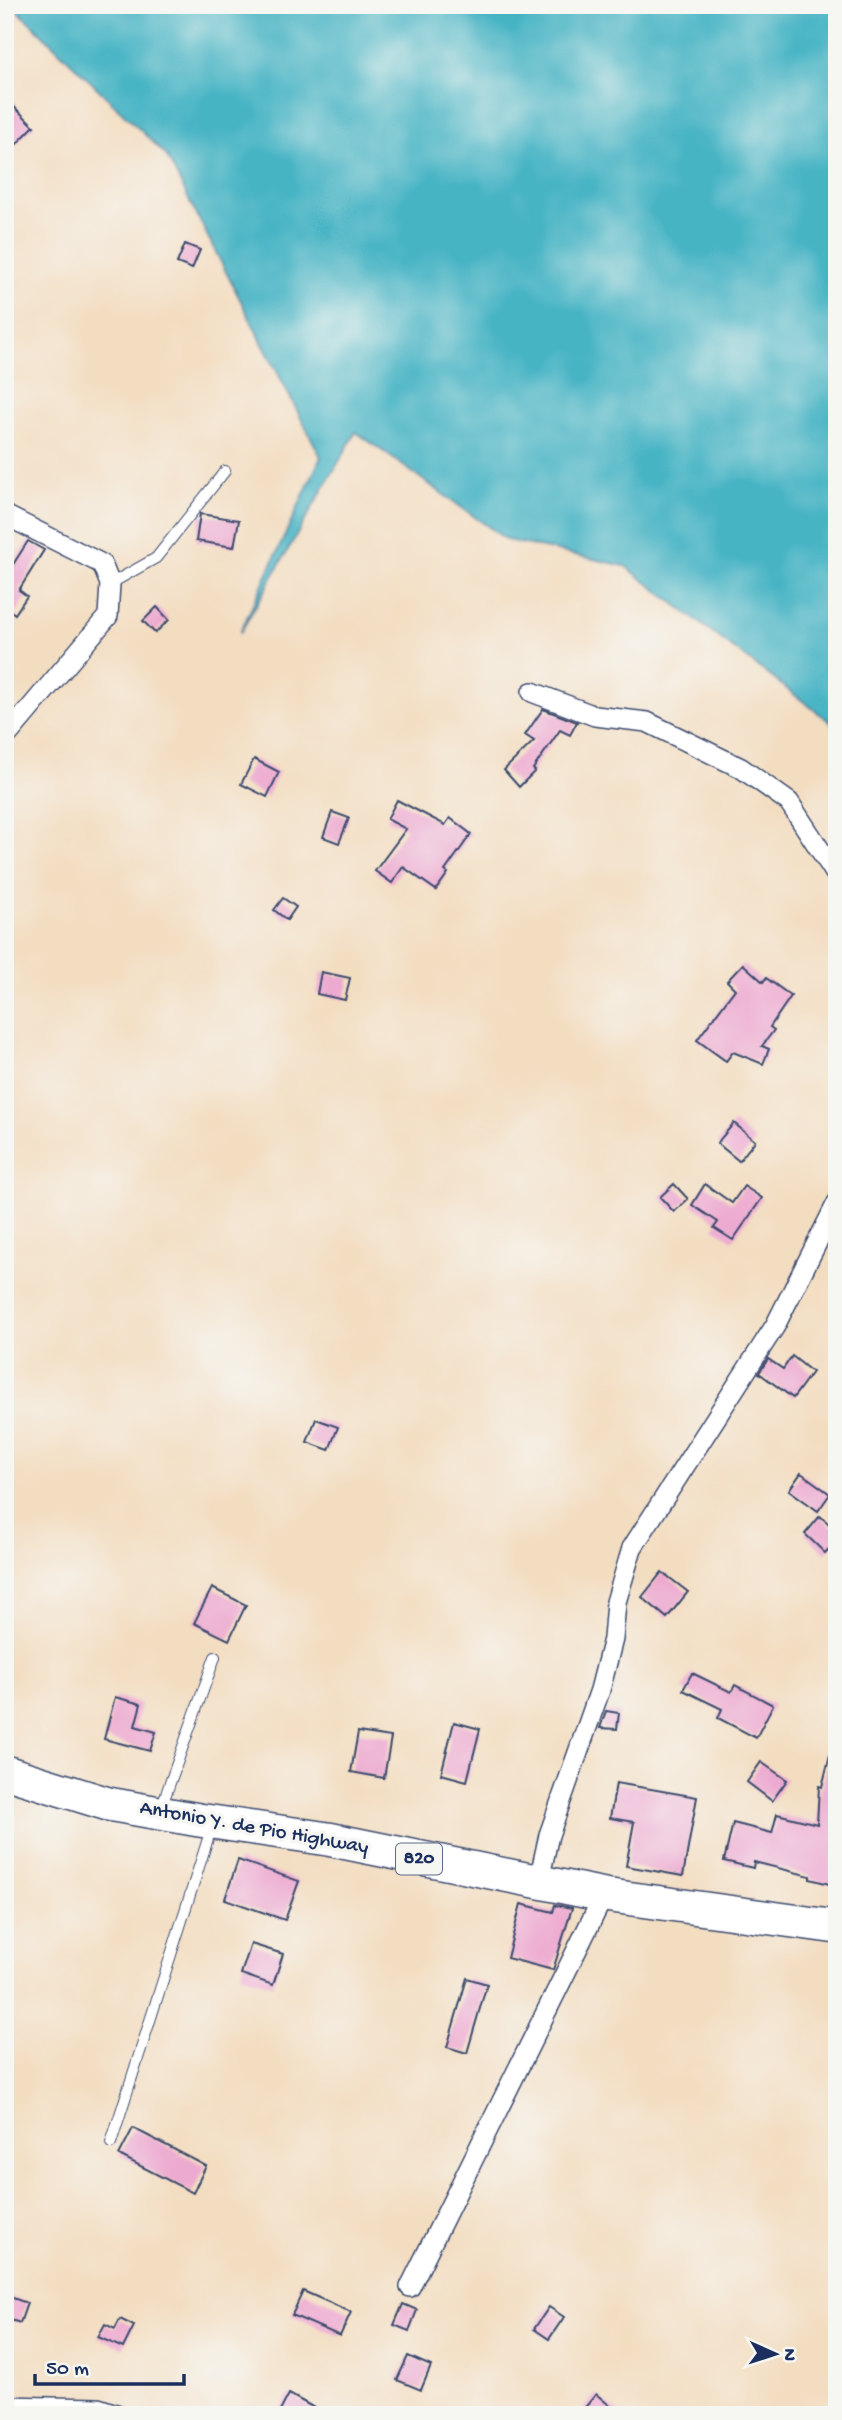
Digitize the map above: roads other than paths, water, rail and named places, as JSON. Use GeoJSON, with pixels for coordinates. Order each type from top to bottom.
{"type":"FeatureCollection","features":[{"type":"Feature","properties":{"kind":"highway","name":"Antonio Y. de Pio Highway"},"geometry":{"type":"LineString","coordinates":[[5,1772],[108,1804],[328,1839],[604,1895],[837,1927]]}},
{"type":"Feature","properties":{"kind":"street"},"geometry":{"type":"LineString","coordinates":[[5,515],[102,564],[110,584],[108,616],[5,738]]}},
{"type":"Feature","properties":{"kind":"street"},"geometry":{"type":"LineString","coordinates":[[532,692],[595,716],[647,722],[741,768],[789,802],[837,876]]}},
{"type":"Feature","properties":{"kind":"street"},"geometry":{"type":"LineString","coordinates":[[538,1880],[550,1835],[600,1690],[613,1639],[615,1602],[632,1548],[775,1326],[837,1203]]}},
{"type":"Feature","properties":{"kind":"street"},"geometry":{"type":"LineString","coordinates":[[410,2287],[604,1895]]}},
{"type":"Feature","properties":{"kind":"street"},"geometry":{"type":"LineString","coordinates":[[5,2406],[98,2408],[119,2415]]}},
{"type":"Feature","properties":{"kind":"lane"},"geometry":{"type":"LineString","coordinates":[[110,584],[156,558],[225,471]]}},
{"type":"Feature","properties":{"kind":"lane"},"geometry":{"type":"LineString","coordinates":[[159,1813],[215,1657]]}},
{"type":"Feature","properties":{"kind":"lane"},"geometry":{"type":"LineString","coordinates":[[111,2143],[214,1822]]}},
{"type":"Feature","properties":{"kind":"water"},"geometry":{"type":"Polygon","coordinates":[[[12,5],[837,5],[837,727],[625,566],[507,540],[356,432],[240,633],[321,457],[166,155],[12,5]]]}}]}
